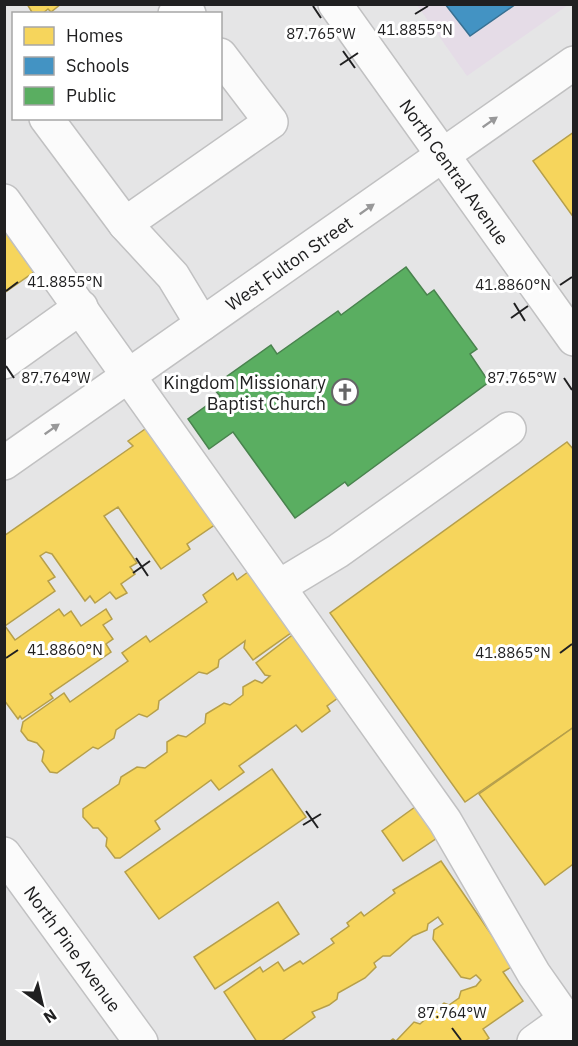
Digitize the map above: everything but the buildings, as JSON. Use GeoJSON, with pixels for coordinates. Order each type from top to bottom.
{"type":"FeatureCollection","features":[{"type":"Feature","properties":{"kind":"street","name":"North Central Avenue"},"geometry":{"type":"LineString","coordinates":[[335,4],[573,339]]}},
{"type":"Feature","properties":{"kind":"street"},"geometry":{"type":"LineString","coordinates":[[125,224],[271,122],[222,58]]}},
{"type":"Feature","properties":{"kind":"street","name":"West Fulton Street"},"geometry":{"type":"LineString","coordinates":[[4,463],[573,63]]}},
{"type":"Feature","properties":{"kind":"street"},"geometry":{"type":"LineString","coordinates":[[47,120],[125,224],[173,276],[202,324]]}},
{"type":"Feature","properties":{"kind":"street"},"geometry":{"type":"LineString","coordinates":[[4,201],[446,821],[534,974],[570,1025],[534,1041]]}},
{"type":"Feature","properties":{"kind":"street"},"geometry":{"type":"LineString","coordinates":[[4,362],[81,307]]}},
{"type":"Feature","properties":{"kind":"street"},"geometry":{"type":"LineString","coordinates":[[280,586],[338,551],[509,429]]}},
{"type":"Feature","properties":{"kind":"street","name":"North Pine Avenue"},"geometry":{"type":"LineString","coordinates":[[4,854],[141,1041]]}},
{"type":"Feature","properties":{"kind":"shaded area"},"geometry":{"type":"Polygon","coordinates":[[[417,5],[568,5],[467,76],[417,5]]]}},
{"type":"Feature","properties":{"kind":"place","name":"Kingdom Missionary Baptist Church"},"geometry":{"type":"Point","coordinates":[345,392]}}]}
